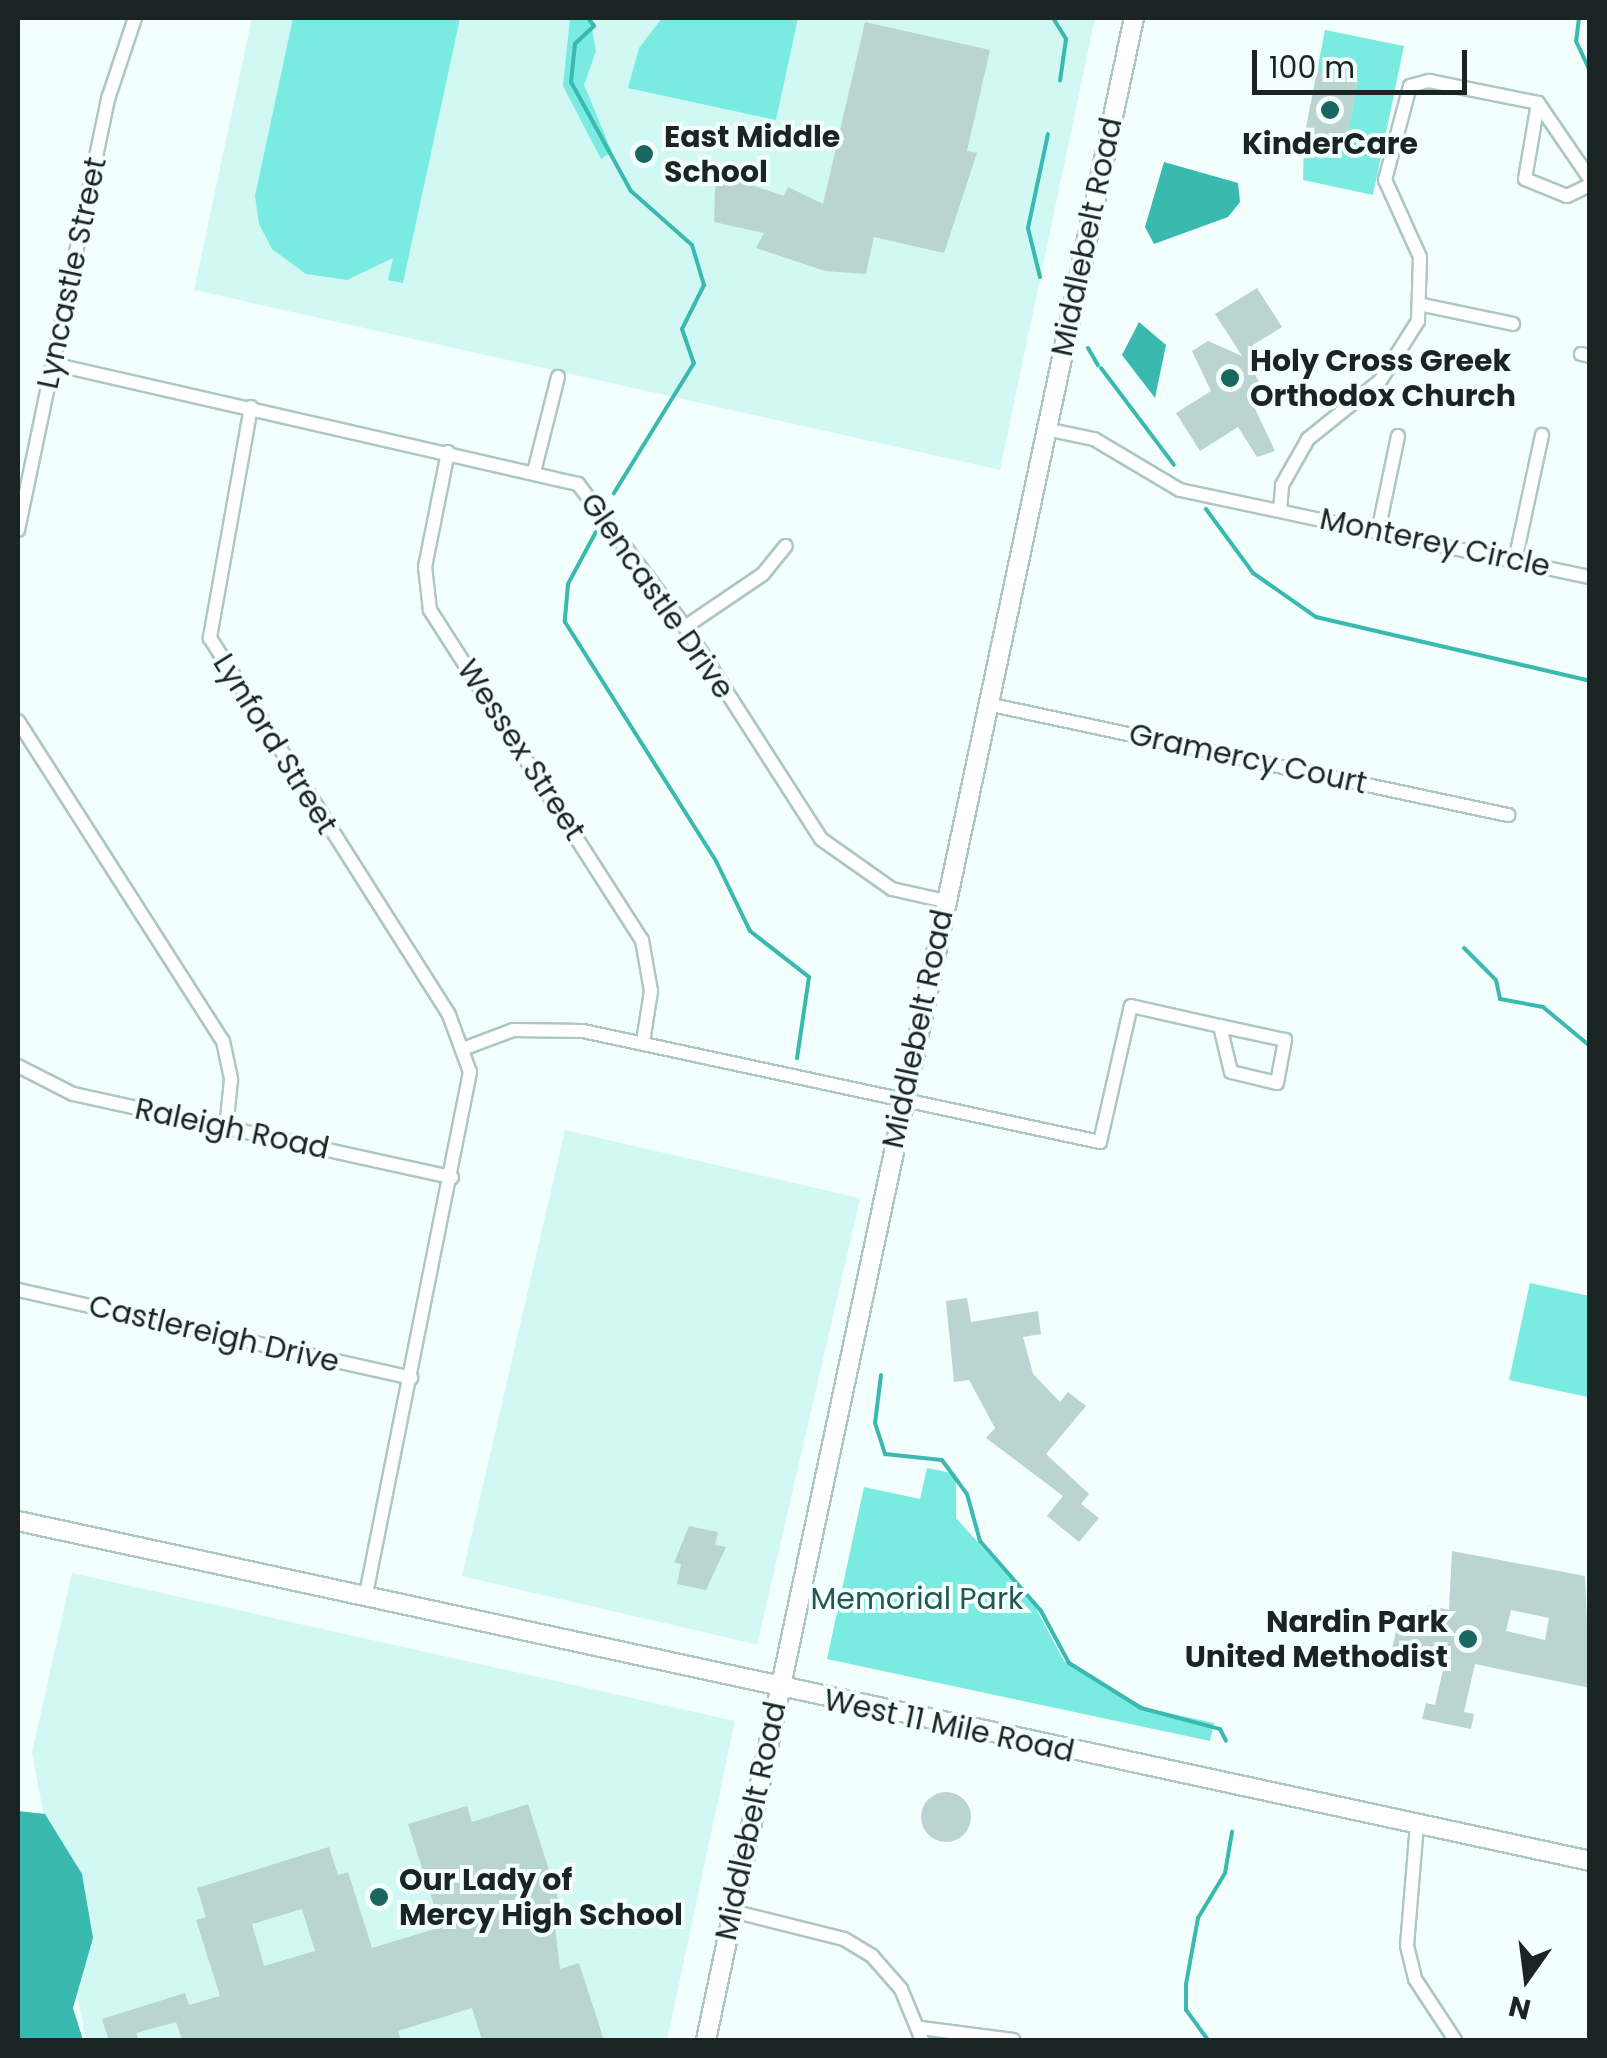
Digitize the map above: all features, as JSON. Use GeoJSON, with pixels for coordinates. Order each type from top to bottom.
{"type":"FeatureCollection","features":[{"type":"Feature","properties":{"kind":"street","name":"Lyncastle Street"},"geometry":{"type":"LineString","coordinates":[[18,530],[135,18]]}},
{"type":"Feature","properties":{"kind":"street","name":"Middlebelt Road"},"geometry":{"type":"LineString","coordinates":[[706,2040],[1134,18]]}},
{"type":"Feature","properties":{"kind":"street","name":"Monterey Circle"},"geometry":{"type":"LineString","coordinates":[[1280,510],[1282,484],[1308,439],[1405,352],[1423,305],[1414,238],[1385,180],[1402,97],[1429,81],[1538,103]]}},
{"type":"Feature","properties":{"kind":"street"},"geometry":{"type":"LineString","coordinates":[[1538,103],[1590,182],[1567,196],[1525,179],[1538,103]]}},
{"type":"Feature","properties":{"kind":"street"},"geometry":{"type":"LineString","coordinates":[[1423,305],[1513,324]]}},
{"type":"Feature","properties":{"kind":"street","name":"Glencastle Drive"},"geometry":{"type":"LineString","coordinates":[[53,364],[535,468],[596,498],[685,626],[820,838],[892,889],[945,902]]}},
{"type":"Feature","properties":{"kind":"street"},"geometry":{"type":"LineString","coordinates":[[535,468],[558,377]]}},
{"type":"Feature","properties":{"kind":"street","name":"Lynford Street"},"geometry":{"type":"LineString","coordinates":[[252,407],[210,638],[468,1047]]}},
{"type":"Feature","properties":{"kind":"street","name":"Monterey Circle"},"geometry":{"type":"LineString","coordinates":[[1046,429],[1094,438],[1180,490],[1378,528],[1590,577]]}},
{"type":"Feature","properties":{"kind":"street"},"geometry":{"type":"LineString","coordinates":[[1515,561],[1542,435]]}},
{"type":"Feature","properties":{"kind":"street"},"geometry":{"type":"LineString","coordinates":[[1378,528],[1398,436]]}},
{"type":"Feature","properties":{"kind":"street","name":"Wessex Street"},"geometry":{"type":"LineString","coordinates":[[448,452],[425,567],[430,610],[642,940],[651,992],[643,1042]]}},
{"type":"Feature","properties":{"kind":"street"},"geometry":{"type":"LineString","coordinates":[[685,626],[762,574],[786,546]]}},
{"type":"Feature","properties":{"kind":"street","name":"Gramercy Court"},"geometry":{"type":"LineString","coordinates":[[988,704],[1508,816]]}},
{"type":"Feature","properties":{"kind":"street"},"geometry":{"type":"LineString","coordinates":[[18,721],[223,1041],[232,1080],[226,1128]]}},
{"type":"Feature","properties":{"kind":"street"},"geometry":{"type":"LineString","coordinates":[[365,1599],[469,1099],[468,1047],[549,1028],[643,1042],[1100,1142],[1131,1006],[1285,1040],[1277,1082],[1231,1072],[1220,1026]]}},
{"type":"Feature","properties":{"kind":"street","name":"Raleigh Road"},"geometry":{"type":"LineString","coordinates":[[18,1066],[73,1094],[452,1178]]}},
{"type":"Feature","properties":{"kind":"street","name":"Castlereigh Drive"},"geometry":{"type":"LineString","coordinates":[[18,1290],[411,1378]]}},
{"type":"Feature","properties":{"kind":"street","name":"West 11 Mile Road"},"geometry":{"type":"LineString","coordinates":[[18,1521],[778,1693],[1590,1861]]}},
{"type":"Feature","properties":{"kind":"street"},"geometry":{"type":"LineString","coordinates":[[1417,1824],[1407,1946],[1415,1979],[1455,2040]]}},
{"type":"Feature","properties":{"kind":"street"},"geometry":{"type":"LineString","coordinates":[[732,1911],[858,1947],[886,1969],[921,2034],[1013,2040]]}},
{"type":"Feature","properties":{"kind":"shaded area","name":"East Middle School"},"geometry":{"type":"Polygon","coordinates":[[[252,18],[1095,18],[1000,470],[194,290],[252,18]]]}},
{"type":"Feature","properties":{"kind":"shaded area"},"geometry":{"type":"Polygon","coordinates":[[[1164,162],[1238,183],[1240,202],[1228,217],[1154,244],[1145,227],[1164,162]]]}},
{"type":"Feature","properties":{"kind":"shaded area"},"geometry":{"type":"Polygon","coordinates":[[[1139,322],[1166,345],[1155,398],[1122,355],[1139,322]]]}},
{"type":"Feature","properties":{"kind":"shaded area"},"geometry":{"type":"Polygon","coordinates":[[[565,1130],[860,1198],[757,1644],[462,1576],[565,1130]]]}},
{"type":"Feature","properties":{"kind":"shaded area","name":"Our Lady of Mercy High School"},"geometry":{"type":"Polygon","coordinates":[[[72,1573],[735,1721],[667,2040],[86,2040],[32,1753],[72,1573]]]}},
{"type":"Feature","properties":{"kind":"shaded area"},"geometry":{"type":"Polygon","coordinates":[[[18,1811],[45,1814],[82,1874],[93,1938],[73,2008],[83,2040],[18,2040],[18,1811]]]}},
{"type":"Feature","properties":{"kind":"green space"},"geometry":{"type":"Polygon","coordinates":[[[293,18],[460,18],[403,283],[388,280],[393,258],[347,280],[306,274],[272,249],[259,224],[255,196],[293,18]]]}},
{"type":"Feature","properties":{"kind":"green space"},"geometry":{"type":"Polygon","coordinates":[[[570,18],[590,18],[596,51],[584,85],[612,152],[601,159],[563,86],[570,18]]]}},
{"type":"Feature","properties":{"kind":"green space"},"geometry":{"type":"Polygon","coordinates":[[[662,18],[798,18],[776,120],[628,88],[639,48],[662,18]]]}},
{"type":"Feature","properties":{"kind":"green space"},"geometry":{"type":"Polygon","coordinates":[[[1325,30],[1404,46],[1373,195],[1303,180],[1304,138],[1345,146],[1358,80],[1317,71],[1325,30]]]}},
{"type":"Feature","properties":{"kind":"green space"},"geometry":{"type":"Polygon","coordinates":[[[1530,1283],[1589,1296],[1588,1397],[1509,1380],[1530,1283]]]}},
{"type":"Feature","properties":{"kind":"green space","name":"Memorial Park"},"geometry":{"type":"Polygon","coordinates":[[[927,1468],[956,1474],[956,1518],[1033,1603],[1064,1661],[1146,1708],[1214,1723],[1210,1741],[827,1659],[864,1487],[920,1499],[927,1468]]]}},
{"type":"Feature","properties":{"kind":"building","name":"East Middle School"},"geometry":{"type":"Polygon","coordinates":[[[865,22],[990,50],[967,151],[977,153],[944,253],[874,237],[866,274],[825,271],[756,248],[764,233],[714,222],[715,188],[722,175],[784,196],[788,187],[823,204],[865,22]]]}},
{"type":"Feature","properties":{"kind":"building","name":"KinderCare"},"geometry":{"type":"Polygon","coordinates":[[[1317,71],[1358,79],[1345,146],[1304,138],[1317,71]]]}},
{"type":"Feature","properties":{"kind":"building","name":"Holy Cross Greek Orthodox Church"},"geometry":{"type":"Polygon","coordinates":[[[1257,288],[1282,327],[1253,345],[1250,367],[1264,389],[1250,398],[1275,451],[1257,457],[1238,427],[1200,451],[1176,413],[1211,391],[1192,351],[1208,341],[1242,356],[1215,314],[1257,288]]]}},
{"type":"Feature","properties":{"kind":"building"},"geometry":{"type":"Polygon","coordinates":[[[967,1298],[971,1322],[1038,1311],[1041,1334],[1023,1337],[1033,1374],[1060,1402],[1068,1392],[1086,1406],[1046,1454],[1089,1494],[1081,1504],[1099,1518],[1079,1542],[1047,1516],[1063,1496],[986,1438],[995,1428],[969,1380],[954,1382],[946,1301],[967,1298]]]}},
{"type":"Feature","properties":{"kind":"building"},"geometry":{"type":"Polygon","coordinates":[[[689,1526],[718,1532],[715,1545],[726,1547],[706,1590],[677,1584],[681,1564],[674,1563],[689,1526]]]}},
{"type":"Feature","properties":{"kind":"building","name":"Nardin Park United Methodist"},"geometry":{"type":"Polygon","coordinates":[[[1452,1551],[1585,1576],[1590,1688],[1475,1664],[1464,1712],[1474,1714],[1471,1729],[1422,1719],[1426,1703],[1435,1705],[1445,1661],[1392,1649],[1397,1627],[1422,1632],[1428,1605],[1449,1610],[1452,1551]],[[1511,1610],[1506,1631],[1545,1640],[1549,1618],[1511,1610]]]}},
{"type":"Feature","properties":{"kind":"building"},"geometry":{"type":"Polygon","coordinates":[[[946,1792],[963,1800],[971,1817],[963,1834],[946,1842],[929,1834],[921,1817],[929,1800],[946,1792]]]}},
{"type":"Feature","properties":{"kind":"building"},"geometry":{"type":"Polygon","coordinates":[[[528,1804],[559,1902],[541,1907],[555,1928],[560,1969],[579,1963],[604,2040],[482,2040],[472,2008],[398,2031],[401,2040],[182,2040],[176,2022],[136,2033],[139,2040],[109,2040],[102,2019],[185,1993],[189,2005],[220,1996],[196,1920],[206,1917],[197,1888],[329,1847],[338,1875],[348,1872],[372,1948],[441,1927],[408,1824],[467,1806],[472,1822],[528,1804]],[[302,1909],[252,1924],[264,1966],[315,1951],[302,1909]]]}},
{"type":"Feature","properties":{"kind":"waterway"},"geometry":{"type":"LineString","coordinates":[[588,18],[594,26],[575,44],[571,82],[631,191],[692,245],[704,285],[682,329],[694,363],[614,493]]}},
{"type":"Feature","properties":{"kind":"waterway"},"geometry":{"type":"LineString","coordinates":[[1053,18],[1066,39],[1060,81]]}},
{"type":"Feature","properties":{"kind":"waterway"},"geometry":{"type":"LineString","coordinates":[[1579,18],[1576,41],[1590,71]]}},
{"type":"Feature","properties":{"kind":"waterway"},"geometry":{"type":"LineString","coordinates":[[1040,277],[1028,228],[1048,134]]}},
{"type":"Feature","properties":{"kind":"waterway"},"geometry":{"type":"LineString","coordinates":[[1088,348],[1098,365]]}},
{"type":"Feature","properties":{"kind":"waterway"},"geometry":{"type":"LineString","coordinates":[[1101,368],[1174,465]]}},
{"type":"Feature","properties":{"kind":"waterway"},"geometry":{"type":"LineString","coordinates":[[1206,509],[1253,573],[1316,617],[1590,681]]}},
{"type":"Feature","properties":{"kind":"waterway"},"geometry":{"type":"LineString","coordinates":[[598,528],[568,584],[565,622],[716,861],[750,931],[809,977],[797,1058]]}},
{"type":"Feature","properties":{"kind":"waterway"},"geometry":{"type":"LineString","coordinates":[[1464,948],[1496,980],[1500,999],[1543,1007],[1590,1046]]}},
{"type":"Feature","properties":{"kind":"waterway"},"geometry":{"type":"LineString","coordinates":[[881,1375],[875,1423],[885,1454],[942,1460],[967,1494],[980,1541],[1041,1611],[1069,1663],[1141,1708],[1220,1729],[1226,1741]]}},
{"type":"Feature","properties":{"kind":"waterway"},"geometry":{"type":"LineString","coordinates":[[1208,2040],[1186,2010],[1186,1984],[1198,1918],[1225,1873],[1232,1832]]}},
{"type":"Feature","properties":{"kind":"place","name":"KinderCare"},"geometry":{"type":"Point","coordinates":[1330,110]}},
{"type":"Feature","properties":{"kind":"place","name":"East Middle School"},"geometry":{"type":"Point","coordinates":[644,154]}},
{"type":"Feature","properties":{"kind":"place","name":"Holy Cross Greek Orthodox Church"},"geometry":{"type":"Point","coordinates":[1230,378]}},
{"type":"Feature","properties":{"kind":"place","name":"Nardin Park United Methodist"},"geometry":{"type":"Point","coordinates":[1468,1639]}},
{"type":"Feature","properties":{"kind":"place","name":"Our Lady of Mercy High School"},"geometry":{"type":"Point","coordinates":[379,1897]}}]}
